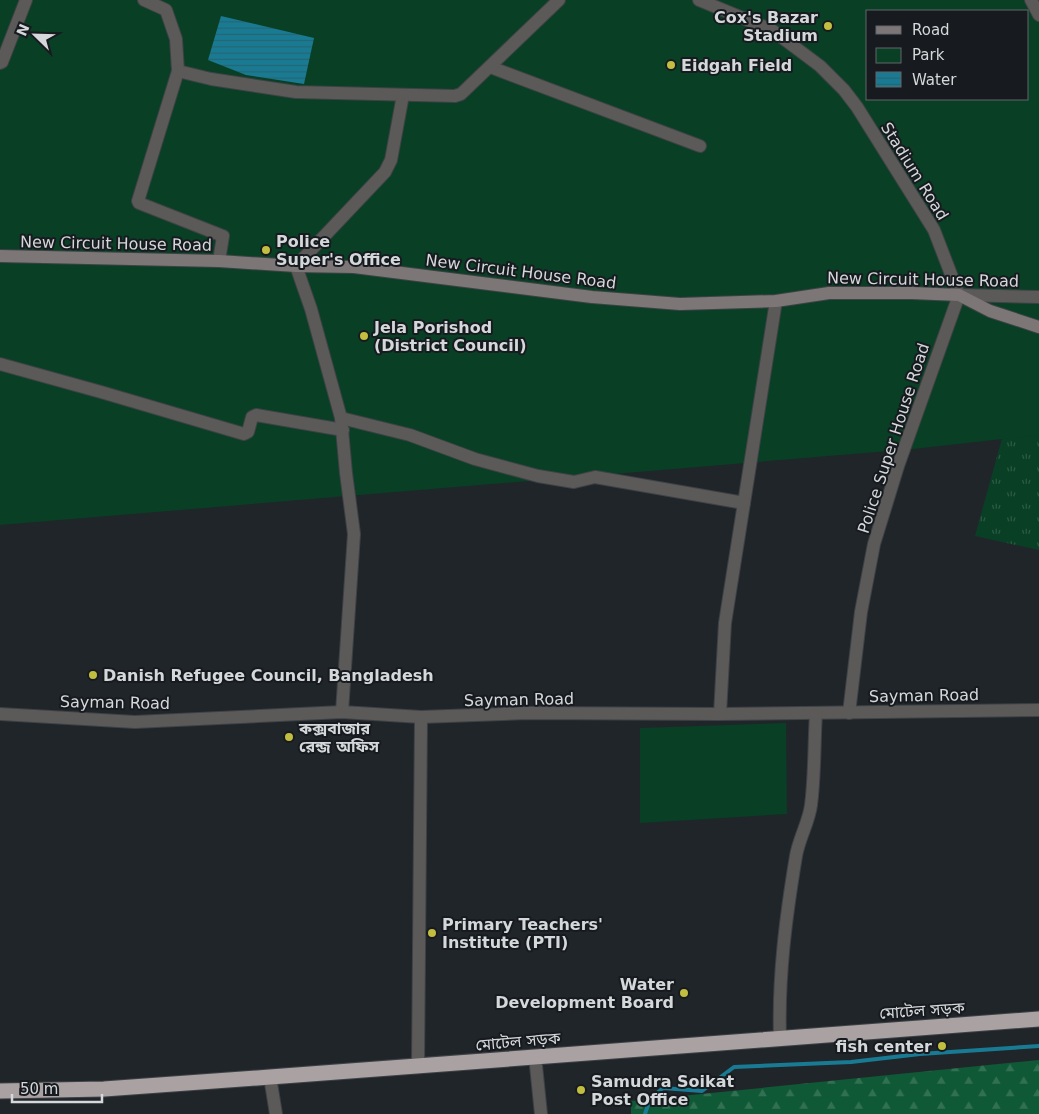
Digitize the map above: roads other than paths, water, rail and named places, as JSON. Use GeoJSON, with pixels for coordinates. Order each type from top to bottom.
{"type":"FeatureCollection","features":[{"type":"Feature","properties":{"kind":"highway","name":"মোটেল সড়ক"},"geometry":{"type":"LineString","coordinates":[[0,1091],[104,1089],[1039,1018]]}},
{"type":"Feature","properties":{"kind":"street"},"geometry":{"type":"LineString","coordinates":[[0,63],[7,53],[26,0]]}},
{"type":"Feature","properties":{"kind":"street"},"geometry":{"type":"LineString","coordinates":[[144,0],[166,10],[176,39],[178,71],[138,201],[141,205],[223,236],[219,261]]}},
{"type":"Feature","properties":{"kind":"street"},"geometry":{"type":"LineString","coordinates":[[178,71],[211,79],[296,92],[455,96],[461,94],[559,0]]}},
{"type":"Feature","properties":{"kind":"street","name":"Stadium Road"},"geometry":{"type":"LineString","coordinates":[[699,0],[772,30],[820,66],[844,90],[857,107],[934,230],[959,295]]}},
{"type":"Feature","properties":{"kind":"street"},"geometry":{"type":"LineString","coordinates":[[1031,0],[1039,15]]}},
{"type":"Feature","properties":{"kind":"street"},"geometry":{"type":"LineString","coordinates":[[490,67],[700,146]]}},
{"type":"Feature","properties":{"kind":"street"},"geometry":{"type":"LineString","coordinates":[[342,712],[354,534],[342,424],[311,309],[296,266],[385,172],[391,160],[403,95]]}},
{"type":"Feature","properties":{"kind":"street","name":"New Circuit House Road"},"geometry":{"type":"LineString","coordinates":[[0,256],[219,261],[296,266],[354,267],[469,283],[611,299],[680,304],[776,301],[829,293],[912,293],[1039,297]]}},
{"type":"Feature","properties":{"kind":"street"},"geometry":{"type":"LineString","coordinates":[[959,295],[990,311],[1039,327]]}},
{"type":"Feature","properties":{"kind":"street","name":"Police Super House Road"},"geometry":{"type":"LineString","coordinates":[[849,712],[862,612],[874,544],[898,466],[959,295]]}},
{"type":"Feature","properties":{"kind":"street"},"geometry":{"type":"LineString","coordinates":[[720,714],[725,623],[776,301]]}},
{"type":"Feature","properties":{"kind":"street"},"geometry":{"type":"LineString","coordinates":[[0,364],[244,434],[248,432],[252,417],[256,415],[342,424],[410,435],[475,458],[538,476],[574,482],[595,477],[744,503]]}},
{"type":"Feature","properties":{"kind":"street","name":"Sayman Road"},"geometry":{"type":"LineString","coordinates":[[0,714],[135,722],[342,712],[421,717],[527,714],[720,714],[1039,710]]}},
{"type":"Feature","properties":{"kind":"street"},"geometry":{"type":"LineString","coordinates":[[780,1038],[781,956],[797,854],[811,805],[816,713]]}},
{"type":"Feature","properties":{"kind":"street"},"geometry":{"type":"LineString","coordinates":[[418,1066],[421,717]]}},
{"type":"Feature","properties":{"kind":"street"},"geometry":{"type":"LineString","coordinates":[[536,1056],[541,1114]]}},
{"type":"Feature","properties":{"kind":"street"},"geometry":{"type":"LineString","coordinates":[[270,1077],[276,1114]]}},
{"type":"Feature","properties":{"kind":"water"},"geometry":{"type":"Polygon","coordinates":[[[221,16],[314,38],[304,84],[246,75],[208,60],[221,16]]]}},
{"type":"Feature","properties":{"kind":"waterway"},"geometry":{"type":"LineString","coordinates":[[645,1114],[650,1099],[663,1088],[702,1091],[734,1067],[851,1062],[920,1054],[1039,1046]]}},
{"type":"Feature","properties":{"kind":"place","name":"Cox's Bazar Stadium"},"geometry":{"type":"Point","coordinates":[828,26]}},
{"type":"Feature","properties":{"kind":"place","name":"Eidgah Field"},"geometry":{"type":"Point","coordinates":[671,65]}},
{"type":"Feature","properties":{"kind":"place","name":"Police Super's Office"},"geometry":{"type":"Point","coordinates":[266,250]}},
{"type":"Feature","properties":{"kind":"place","name":"Jela Porishod (District Council)"},"geometry":{"type":"Point","coordinates":[364,336]}},
{"type":"Feature","properties":{"kind":"place","name":"Danish Refugee Council, Bangladesh"},"geometry":{"type":"Point","coordinates":[93,675]}},
{"type":"Feature","properties":{"kind":"place","name":"কক্সবাজার রেন্জ অফিস"},"geometry":{"type":"Point","coordinates":[289,737]}},
{"type":"Feature","properties":{"kind":"place","name":"Primary Teachers' Institute (PTI)"},"geometry":{"type":"Point","coordinates":[432,933]}},
{"type":"Feature","properties":{"kind":"place","name":"Water Development Board"},"geometry":{"type":"Point","coordinates":[684,993]}},
{"type":"Feature","properties":{"kind":"place","name":"fish center"},"geometry":{"type":"Point","coordinates":[942,1046]}},
{"type":"Feature","properties":{"kind":"place","name":"Samudra Soikat Post Office"},"geometry":{"type":"Point","coordinates":[581,1090]}}]}
